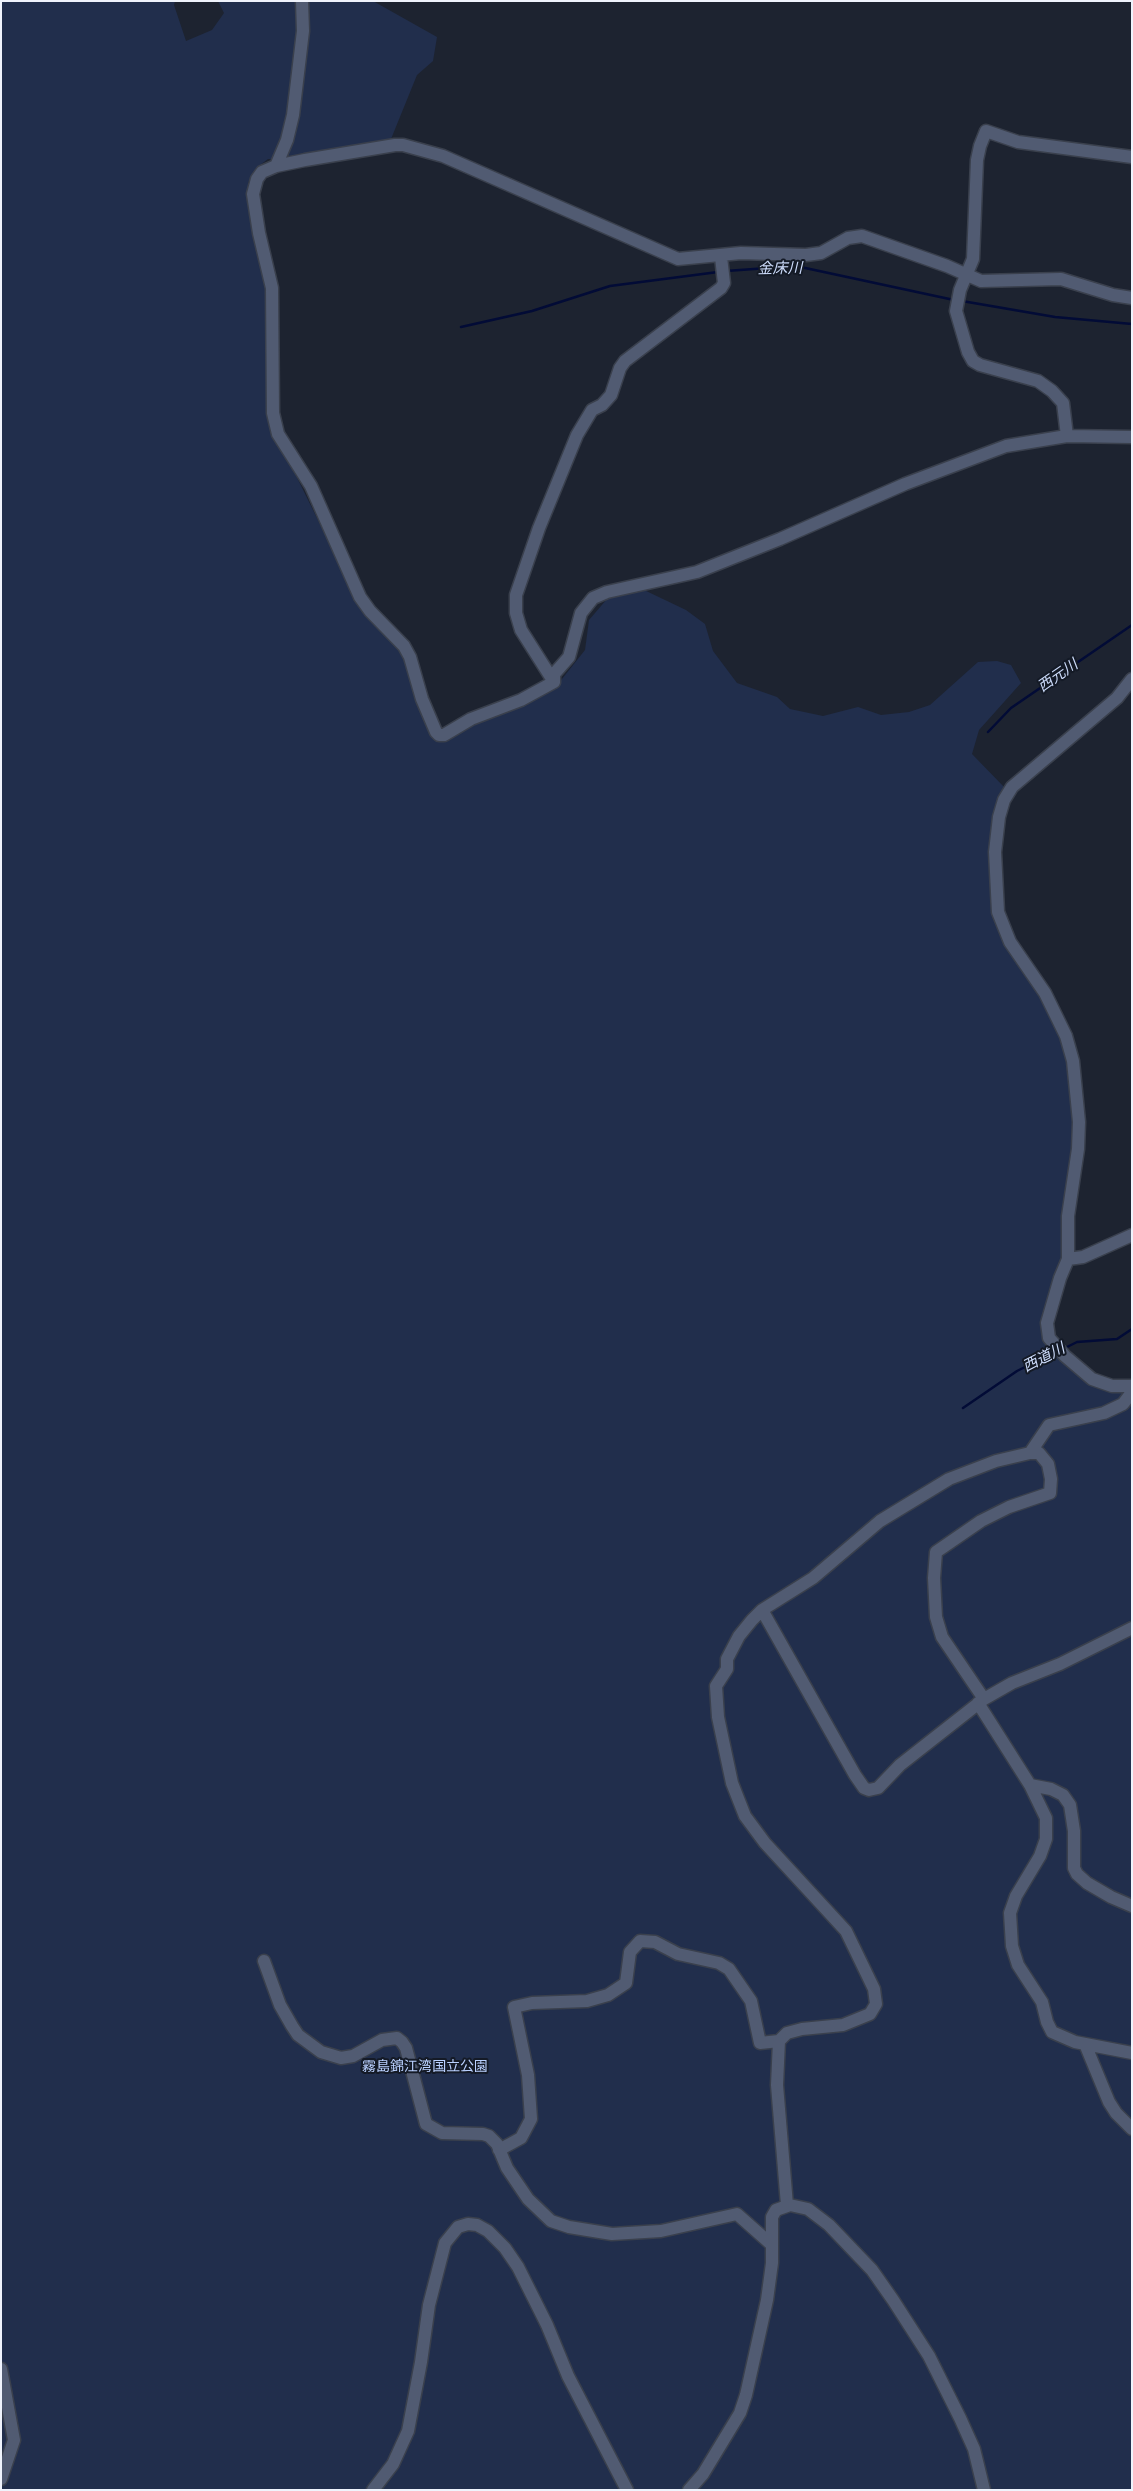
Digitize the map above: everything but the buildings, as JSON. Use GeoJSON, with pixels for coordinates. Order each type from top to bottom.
{"type":"FeatureCollection","features":[{"type":"Feature","properties":{"kind":"street"},"geometry":{"type":"LineString","coordinates":[[276,166],[293,115],[303,31],[302,1]]}},
{"type":"Feature","properties":{"kind":"street"},"geometry":{"type":"LineString","coordinates":[[1067,436],[1063,403],[1052,391],[1038,381],[973,361],[968,352],[956,310],[960,290],[973,260],[977,160],[986,131],[1018,142],[1132,157]]}},
{"type":"Feature","properties":{"kind":"street"},"geometry":{"type":"LineString","coordinates":[[554,682],[521,700],[471,719],[444,735],[439,736],[431,723],[407,651],[392,632],[370,611],[360,597],[311,486],[278,434],[274,422],[272,288],[258,233],[253,194],[257,179],[262,172],[276,166],[395,144],[443,156],[671,257],[721,260],[769,253],[806,255],[821,253],[848,238],[862,236],[947,266],[976,280],[988,282],[1061,279],[1113,295],[1132,298]]}},
{"type":"Feature","properties":{"kind":"street"},"geometry":{"type":"LineString","coordinates":[[554,682],[520,630],[516,613],[516,595],[539,528],[577,435],[592,410],[602,405],[611,395],[620,368],[625,361],[721,288],[724,279],[721,260]]}},
{"type":"Feature","properties":{"kind":"street"},"geometry":{"type":"LineString","coordinates":[[554,682],[554,674],[569,657],[581,613],[593,598],[618,588],[697,572],[780,539],[905,484],[1006,446],[1067,436],[1132,437]]}},
{"type":"Feature","properties":{"kind":"street"},"geometry":{"type":"LineString","coordinates":[[1132,679],[1117,698],[1012,787],[1004,800],[996,837],[998,912],[1010,942],[1045,993],[1066,1036],[1073,1061],[1078,1122],[1078,1149],[1068,1216],[1068,1259],[1060,1278],[1047,1323],[1049,1338],[1085,1374],[1099,1382],[1112,1386],[1132,1386]]}},
{"type":"Feature","properties":{"kind":"street"},"geometry":{"type":"LineString","coordinates":[[1068,1259],[1083,1257],[1132,1235]]}},
{"type":"Feature","properties":{"kind":"street"},"geometry":{"type":"LineString","coordinates":[[1030,1453],[1049,1425],[1104,1412],[1123,1404],[1132,1392]]}},
{"type":"Feature","properties":{"kind":"street"},"geometry":{"type":"LineString","coordinates":[[787,2205],[777,2085],[779,2041],[787,2032],[843,2025],[858,2020],[870,2014],[874,2009],[876,1997],[846,1931],[765,1843],[745,1816],[735,1792],[718,1717],[715,1690],[727,1669],[727,1659],[739,1636],[762,1610],[812,1578],[880,1521],[949,1479],[996,1461],[1030,1453],[1039,1453],[1048,1464],[1051,1479],[1050,1493],[1009,1507],[982,1521],[936,1552],[934,1578],[936,1617],[942,1637],[1030,1785],[1046,1818],[1046,1839],[1040,1856],[1016,1896],[1010,1914],[1012,1946],[1018,1964],[1042,2002],[1047,2022],[1052,2032],[1085,2044],[1132,2052]]}},
{"type":"Feature","properties":{"kind":"street"},"geometry":{"type":"LineString","coordinates":[[762,1610],[855,1775],[866,1789],[878,1788],[900,1766],[981,1701],[1012,1683],[1060,1664],[1132,1628]]}},
{"type":"Feature","properties":{"kind":"street"},"geometry":{"type":"LineString","coordinates":[[1030,1785],[1051,1789],[1062,1796],[1070,1805],[1074,1831],[1074,1868],[1077,1874],[1095,1888],[1132,1906]]}},
{"type":"Feature","properties":{"kind":"street"},"geometry":{"type":"LineString","coordinates":[[499,2150],[521,2138],[530,2118],[528,2075],[514,2007],[532,2003],[587,2002],[608,1995],[626,1983],[630,1952],[640,1941],[655,1942],[678,1954],[719,1963],[729,1969],[751,2001],[760,2044],[779,2041]]}},
{"type":"Feature","properties":{"kind":"street"},"geometry":{"type":"LineString","coordinates":[[264,1961],[280,2005],[292,2026],[309,2044],[321,2052],[340,2058],[353,2056],[382,2040],[397,2038],[406,2048],[426,2124],[442,2133],[483,2134],[497,2144],[507,2168],[528,2199],[551,2220],[569,2227],[612,2234],[661,2231],[737,2214],[772,2245]]}},
{"type":"Feature","properties":{"kind":"street"},"geometry":{"type":"LineString","coordinates":[[1085,2044],[1109,2102],[1120,2118],[1132,2129]]}},
{"type":"Feature","properties":{"kind":"street"},"geometry":{"type":"LineString","coordinates":[[689,2490],[703,2474],[735,2420],[746,2395],[766,2300],[772,2245],[772,2217],[776,2210],[787,2205],[808,2209],[829,2225],[872,2270],[893,2300],[928,2356],[960,2418],[974,2449],[984,2490]]}},
{"type":"Feature","properties":{"kind":"street"},"geometry":{"type":"LineString","coordinates":[[373,2490],[393,2464],[408,2431],[429,2306],[445,2243],[458,2227],[477,2225],[498,2240],[518,2267],[547,2325],[568,2376],[627,2490]]}},
{"type":"Feature","properties":{"kind":"street"},"geometry":{"type":"LineString","coordinates":[[1,2369],[14,2434],[1,2479]]}},
{"type":"Feature","properties":{"kind":"green space","name":"霧島錦江湾国立公園"},"geometry":{"type":"Polygon","coordinates":[[[1,1],[175,1],[174,5],[186,41],[212,30],[224,13],[218,1],[373,1],[437,37],[433,61],[417,75],[391,139],[300,159],[268,159],[256,168],[248,183],[253,232],[265,276],[268,301],[271,425],[356,597],[409,660],[427,720],[447,731],[554,689],[585,650],[589,620],[607,599],[642,589],[686,610],[705,624],[713,651],[737,683],[777,697],[790,709],[823,716],[858,707],[881,715],[909,712],[930,705],[978,662],[997,661],[1011,665],[1021,683],[979,730],[972,754],[1005,788],[997,801],[999,809],[993,907],[1048,1006],[1067,1050],[1074,1148],[1060,1269],[1042,1317],[1065,1362],[1132,1389],[1132,2490],[1,2490],[1,1]]]}},
{"type":"Feature","properties":{"kind":"waterway","name":"金床川"},"geometry":{"type":"LineString","coordinates":[[726,271],[796,266],[954,300]]}},
{"type":"Feature","properties":{"kind":"waterway","name":"金床川"},"geometry":{"type":"LineString","coordinates":[[461,327],[532,311],[610,286],[718,272]]}},
{"type":"Feature","properties":{"kind":"waterway","name":"金床川"},"geometry":{"type":"LineString","coordinates":[[962,301],[1055,317],[1132,324]]}},
{"type":"Feature","properties":{"kind":"waterway","name":"西元川"},"geometry":{"type":"LineString","coordinates":[[988,732],[1011,708],[1132,625]]}},
{"type":"Feature","properties":{"kind":"waterway","name":"西道川"},"geometry":{"type":"LineString","coordinates":[[1063,1349],[1077,1342],[1117,1339],[1132,1329]]}},
{"type":"Feature","properties":{"kind":"waterway","name":"西道川"},"geometry":{"type":"LineString","coordinates":[[963,1408],[1017,1371],[1055,1352]]}}]}
